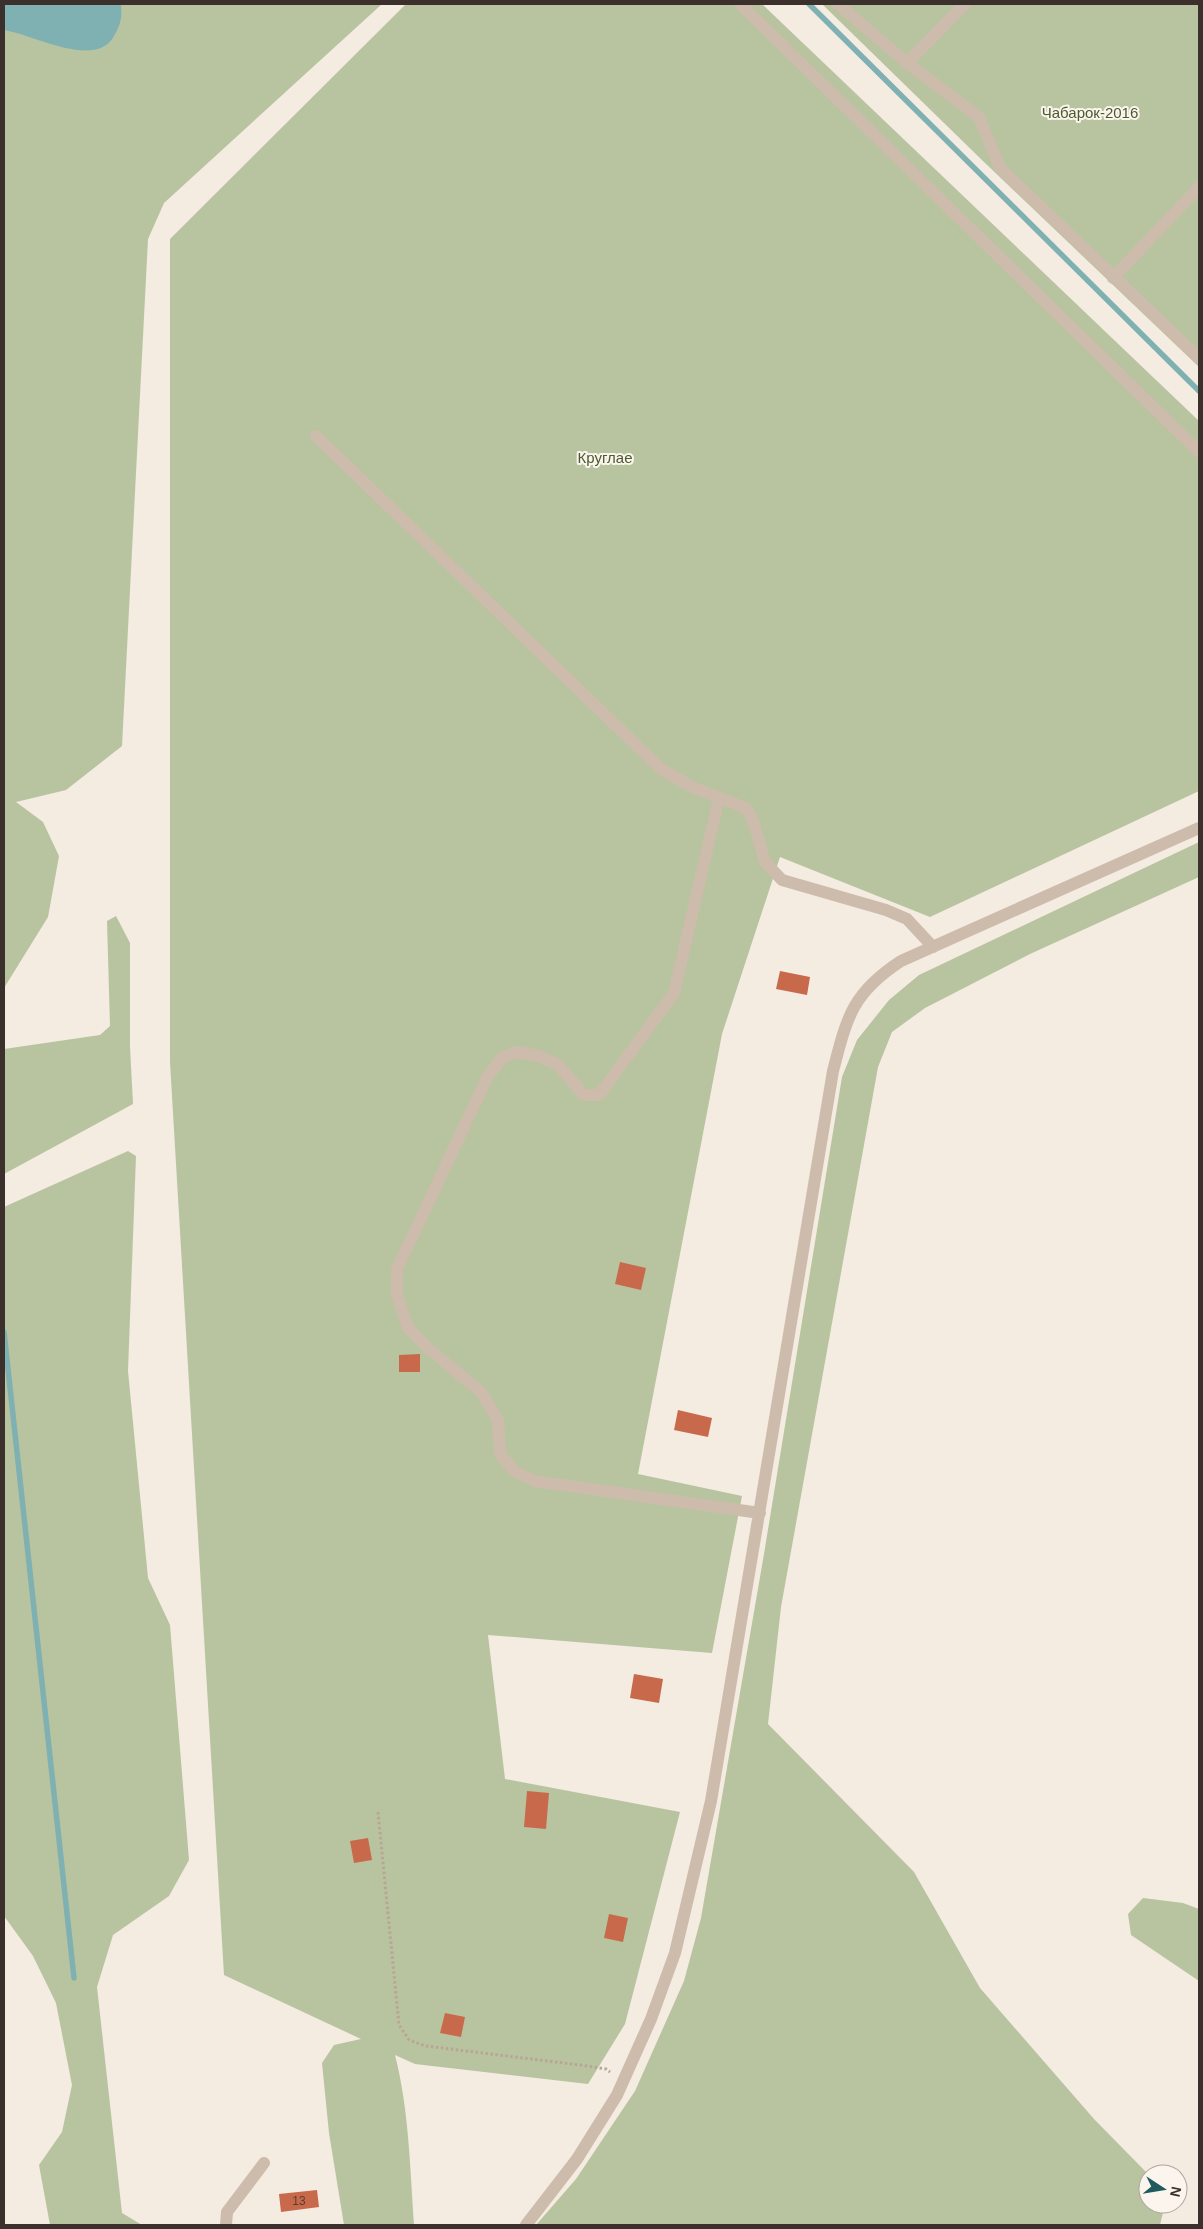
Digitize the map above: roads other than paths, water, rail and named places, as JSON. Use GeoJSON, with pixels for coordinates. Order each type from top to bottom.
{"type":"FeatureCollection","features":[{"type":"Feature","properties":{"kind":"street"},"geometry":{"type":"LineString","coordinates":[[740,4],[1199,452]]}},
{"type":"Feature","properties":{"kind":"street"},"geometry":{"type":"LineString","coordinates":[[838,4],[907,63],[979,117],[1000,168],[1113,278],[1199,358]]}},
{"type":"Feature","properties":{"kind":"street"},"geometry":{"type":"LineString","coordinates":[[907,63],[965,4]]}},
{"type":"Feature","properties":{"kind":"street"},"geometry":{"type":"LineString","coordinates":[[1113,278],[1199,188]]}},
{"type":"Feature","properties":{"kind":"street"},"geometry":{"type":"LineString","coordinates":[[316,436],[661,769],[692,787],[746,808],[753,820],[765,862],[782,880],[886,910],[907,919],[933,947]]}},
{"type":"Feature","properties":{"kind":"street"},"geometry":{"type":"LineString","coordinates":[[719,798],[674,993],[599,1095],[584,1095],[558,1065],[539,1056],[516,1052],[503,1057],[488,1076],[397,1269],[397,1295],[408,1328],[428,1348],[482,1393],[498,1420],[500,1454],[514,1471],[534,1481],[760,1513]]}},
{"type":"Feature","properties":{"kind":"street"},"geometry":{"type":"LineString","coordinates":[[526,2225],[578,2158],[623,2081],[651,2019],[675,1953],[711,1800],[833,1071],[846,1023],[860,998],[876,978],[901,961],[1199,828]]}},
{"type":"Feature","properties":{"kind":"street"},"geometry":{"type":"LineString","coordinates":[[226,2225],[227,2212],[264,2163]]}},
{"type":"Feature","properties":{"kind":"water"},"geometry":{"type":"Polygon","coordinates":[[[4,4],[121,4],[121,17],[114,36],[105,46],[93,50],[79,50],[46,43],[4,30],[4,4]]]}},
{"type":"Feature","properties":{"kind":"waterway"},"geometry":{"type":"LineString","coordinates":[[809,4],[1199,391]]}},
{"type":"Feature","properties":{"kind":"waterway"},"geometry":{"type":"LineString","coordinates":[[4,1332],[74,1978]]}},
{"type":"Feature","properties":{"kind":"park label","name":"Чабарок-2016"},"geometry":{"type":"Point","coordinates":[1090,112]}},
{"type":"Feature","properties":{"kind":"park label","name":"Круглае"},"geometry":{"type":"Point","coordinates":[605,457]}}]}
